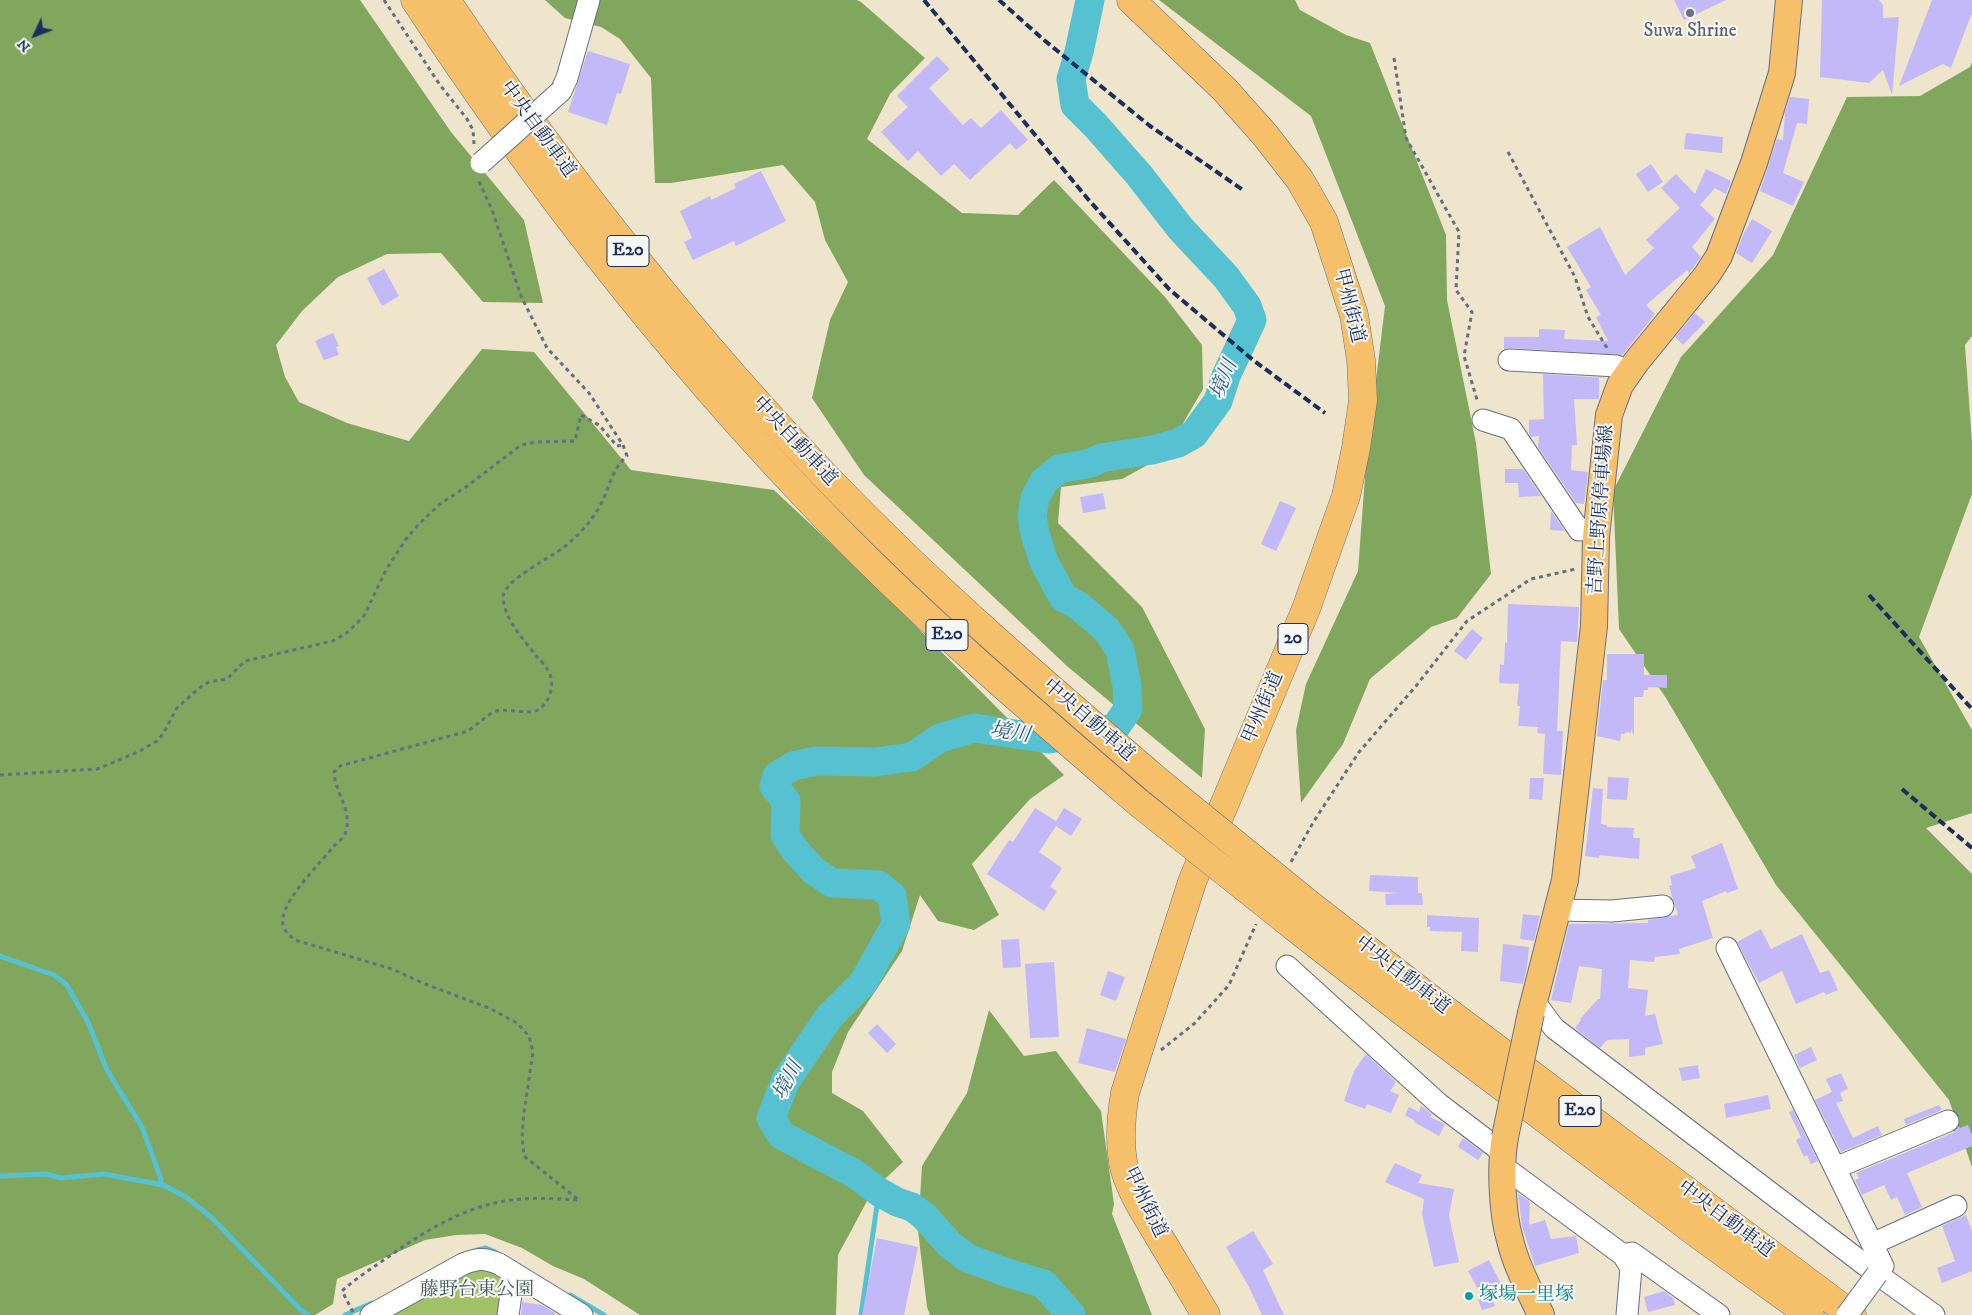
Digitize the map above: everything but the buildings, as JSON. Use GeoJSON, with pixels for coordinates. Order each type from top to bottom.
{"type":"FeatureCollection","features":[{"type":"Feature","properties":{"kind":"highway","name":"中央自動車道"},"geometry":{"type":"LineString","coordinates":[[415,0],[481,98],[569,219],[676,353],[765,453],[870,562],[1008,690],[1140,804],[1427,1030],[1702,1238],[1809,1315]]}},
{"type":"Feature","properties":{"kind":"highway","name":"中央自動車道"},"geometry":{"type":"LineString","coordinates":[[446,0],[498,76],[628,252],[737,381],[832,483],[941,590],[1026,668],[1159,782],[1309,904],[1436,1003],[1852,1315]]}},
{"type":"Feature","properties":{"kind":"highway","name":"甲州街道"},"geometry":{"type":"LineString","coordinates":[[1131,0],[1225,90],[1265,135],[1300,180],[1324,222],[1341,272],[1354,315],[1361,360],[1362,400],[1356,448],[1346,496],[1306,609],[1192,882],[1136,1061],[1121,1117],[1120,1139],[1124,1164],[1131,1185],[1144,1211],[1206,1315]]}},
{"type":"Feature","properties":{"kind":"main road","name":"吉野上野原停車場線"},"geometry":{"type":"LineString","coordinates":[[1503,1152],[1532,1007],[1565,880],[1594,626],[1597,528],[1609,415],[1620,385],[1622,370],[1653,339],[1707,275],[1719,256],[1754,163],[1782,73],[1789,0]]}},
{"type":"Feature","properties":{"kind":"main road"},"geometry":{"type":"LineString","coordinates":[[1503,1152],[1504,1193],[1510,1240],[1541,1315]]}},
{"type":"Feature","properties":{"kind":"street"},"geometry":{"type":"LineString","coordinates":[[480,165],[561,91],[567,78],[589,0]]}},
{"type":"Feature","properties":{"kind":"street"},"geometry":{"type":"LineString","coordinates":[[1509,360],[1622,370]]}},
{"type":"Feature","properties":{"kind":"street"},"geometry":{"type":"LineString","coordinates":[[1483,420],[1512,429],[1579,530],[1597,528]]}},
{"type":"Feature","properties":{"kind":"street"},"geometry":{"type":"LineString","coordinates":[[1557,910],[1612,911],[1663,906]]}},
{"type":"Feature","properties":{"kind":"street"},"geometry":{"type":"LineString","coordinates":[[1727,948],[1883,1266],[1847,1315]]}},
{"type":"Feature","properties":{"kind":"street"},"geometry":{"type":"LineString","coordinates":[[1287,966],[1439,1104],[1503,1152],[1512,1173],[1623,1255],[1631,1268],[1627,1315]]}},
{"type":"Feature","properties":{"kind":"street"},"geometry":{"type":"LineString","coordinates":[[1532,1007],[1554,1028],[1876,1274],[1934,1315]]}},
{"type":"Feature","properties":{"kind":"street"},"geometry":{"type":"LineString","coordinates":[[1835,1168],[1948,1122]]}},
{"type":"Feature","properties":{"kind":"street"},"geometry":{"type":"LineString","coordinates":[[1872,1244],[1956,1206]]}},
{"type":"Feature","properties":{"kind":"street"},"geometry":{"type":"LineString","coordinates":[[1623,1255],[1632,1253],[1720,1315]]}},
{"type":"Feature","properties":{"kind":"street"},"geometry":{"type":"LineString","coordinates":[[371,1315],[463,1264],[478,1258],[486,1258],[499,1264],[582,1315]]}},
{"type":"Feature","properties":{"kind":"street"},"geometry":{"type":"LineString","coordinates":[[508,1315],[514,1274]]}},
{"type":"Feature","properties":{"kind":"path"},"geometry":{"type":"LineString","coordinates":[[351,1308],[342,1291],[416,1237],[460,1214],[510,1200],[532,1198],[579,1200],[524,1156],[522,1137],[524,1112],[533,1052],[529,1036],[518,1023],[480,1005],[392,969],[295,940],[288,935],[282,918],[286,906],[294,894],[346,833],[347,811],[335,783],[334,772],[340,766],[468,731],[493,712],[500,710],[532,712],[537,711],[544,705],[551,692],[549,672],[519,635],[502,598],[503,593],[520,576],[562,549],[588,524],[603,500],[613,472],[627,456],[623,445],[589,393],[547,348],[521,296],[492,210],[479,180],[477,171],[480,165],[471,125],[444,91],[384,0]]}},
{"type":"Feature","properties":{"kind":"path"},"geometry":{"type":"LineString","coordinates":[[1394,58],[1406,138],[1459,232],[1456,290],[1472,312],[1464,356],[1483,420]]}},
{"type":"Feature","properties":{"kind":"path"},"geometry":{"type":"LineString","coordinates":[[1508,152],[1575,277],[1588,317],[1622,370]]}},
{"type":"Feature","properties":{"kind":"path"},"geometry":{"type":"LineString","coordinates":[[0,775],[97,769],[138,752],[156,741],[163,734],[177,708],[199,688],[209,682],[227,679],[245,661],[333,641],[348,632],[364,616],[386,570],[406,539],[418,525],[440,504],[466,487],[521,445],[536,442],[575,441],[581,415],[598,425],[617,446],[623,445]]}},
{"type":"Feature","properties":{"kind":"path"},"geometry":{"type":"LineString","coordinates":[[1290,864],[1314,821],[1359,752],[1416,686],[1467,621],[1531,579],[1578,569]]}},
{"type":"Feature","properties":{"kind":"path"},"geometry":{"type":"LineString","coordinates":[[1136,1061],[1155,1055],[1188,1028],[1229,984],[1260,916]]}},
{"type":"Feature","properties":{"kind":"green space"},"geometry":{"type":"Polygon","coordinates":[[[0,0],[360,0],[451,132],[524,220],[543,303],[483,302],[441,253],[387,254],[338,277],[302,311],[276,345],[285,377],[299,402],[347,423],[409,441],[482,349],[534,352],[631,470],[774,490],[872,582],[1064,775],[1030,799],[972,864],[999,915],[974,930],[938,921],[920,895],[902,951],[848,1032],[832,1072],[832,1093],[863,1111],[903,1162],[873,1190],[838,1255],[836,1315],[640,1315],[584,1279],[553,1266],[522,1248],[485,1234],[456,1235],[425,1240],[337,1279],[333,1304],[315,1315],[0,1315],[0,0]]]}},
{"type":"Feature","properties":{"kind":"green space"},"geometry":{"type":"Polygon","coordinates":[[[545,0],[857,0],[925,58],[890,94],[867,139],[962,213],[1018,215],[1054,180],[1165,297],[1202,345],[1203,389],[1164,456],[1122,479],[1061,487],[1058,523],[1142,607],[1205,729],[1202,778],[1068,667],[864,475],[812,398],[830,320],[848,282],[825,240],[815,202],[783,165],[671,183],[655,183],[651,78],[620,39],[601,27],[565,18],[545,0]]]}},
{"type":"Feature","properties":{"kind":"green space"},"geometry":{"type":"Polygon","coordinates":[[[1159,0],[1295,0],[1300,10],[1346,35],[1370,43],[1446,235],[1447,300],[1476,443],[1491,574],[1457,618],[1431,627],[1370,679],[1343,744],[1301,803],[1296,730],[1306,684],[1358,571],[1366,463],[1385,306],[1311,116],[1159,0]]]}},
{"type":"Feature","properties":{"kind":"green space"},"geometry":{"type":"Polygon","coordinates":[[[1972,62],[1972,336],[1965,345],[1972,443],[1972,494],[1919,637],[1972,730],[1972,813],[1926,828],[1972,874],[1972,1167],[1949,1100],[1776,885],[1666,698],[1619,629],[1613,491],[1681,357],[1773,255],[1847,97],[1920,96],[1970,67],[1972,62]]]}},
{"type":"Feature","properties":{"kind":"green space"},"geometry":{"type":"Polygon","coordinates":[[[989,1010],[1024,1056],[1056,1051],[1101,1111],[1114,1204],[1112,1214],[1152,1315],[930,1315],[927,1307],[918,1230],[922,1166],[967,1093],[989,1010]]]}},
{"type":"Feature","properties":{"kind":"green space","name":"藤野台東公園"},"geometry":{"type":"Polygon","coordinates":[[[479,1267],[499,1275],[503,1283],[499,1315],[387,1315],[479,1267]]]}},
{"type":"Feature","properties":{"kind":"waterway","name":"境川"},"geometry":{"type":"LineString","coordinates":[[1071,1315],[1044,1284],[967,1258],[949,1244],[924,1216],[912,1207],[897,1202],[879,1192],[855,1174],[781,1135],[771,1118],[785,1082],[829,1017],[863,983],[896,924],[892,896],[878,885],[832,883],[814,871],[794,849],[785,835],[786,801],[774,786],[777,776],[793,766],[815,761],[875,762],[912,757],[940,738],[974,728],[1049,739],[1115,728],[1128,709],[1127,686],[1120,650],[1107,630],[1079,606],[1063,597],[1044,562],[1035,534],[1032,516],[1035,498],[1044,481],[1059,469],[1091,463],[1101,458],[1152,450],[1178,443],[1194,434],[1218,401],[1226,376],[1252,320],[1247,306],[1226,277],[1181,229],[1139,175],[1075,105],[1071,79],[1090,0]]}},
{"type":"Feature","properties":{"kind":"waterway"},"geometry":{"type":"LineString","coordinates":[[0,956],[54,975],[66,984],[88,1022],[107,1070],[142,1127],[161,1179],[161,1185]]}},
{"type":"Feature","properties":{"kind":"waterway"},"geometry":{"type":"LineString","coordinates":[[0,1176],[47,1174],[60,1178],[104,1174],[163,1185],[186,1197],[211,1217],[308,1315]]}},
{"type":"Feature","properties":{"kind":"waterway"},"geometry":{"type":"LineString","coordinates":[[861,1315],[879,1192]]}},
{"type":"Feature","properties":{"kind":"waterway"},"geometry":{"type":"LineString","coordinates":[[477,1250],[486,1248],[495,1252]]}},
{"type":"Feature","properties":{"kind":"waterway"},"geometry":{"type":"LineString","coordinates":[[570,1295],[604,1315]]}},
{"type":"Feature","properties":{"kind":"waterway"},"geometry":{"type":"LineString","coordinates":[[345,1315],[372,1303]]}},
{"type":"Feature","properties":{"kind":"railway"},"geometry":{"type":"LineString","coordinates":[[924,0],[1087,198],[1169,289],[1253,360],[1325,413]]}},
{"type":"Feature","properties":{"kind":"railway"},"geometry":{"type":"LineString","coordinates":[[999,0],[1044,40],[1150,126],[1243,190]]}},
{"type":"Feature","properties":{"kind":"railway"},"geometry":{"type":"LineString","coordinates":[[1869,595],[1972,709]]}},
{"type":"Feature","properties":{"kind":"railway"},"geometry":{"type":"LineString","coordinates":[[1902,789],[1972,848]]}},
{"type":"Feature","properties":{"kind":"place","name":"Suwa Shrine"},"geometry":{"type":"Point","coordinates":[1690,13]}},
{"type":"Feature","properties":{"kind":"place","name":"塚場一里塚"},"geometry":{"type":"Point","coordinates":[1469,1296]}}]}
